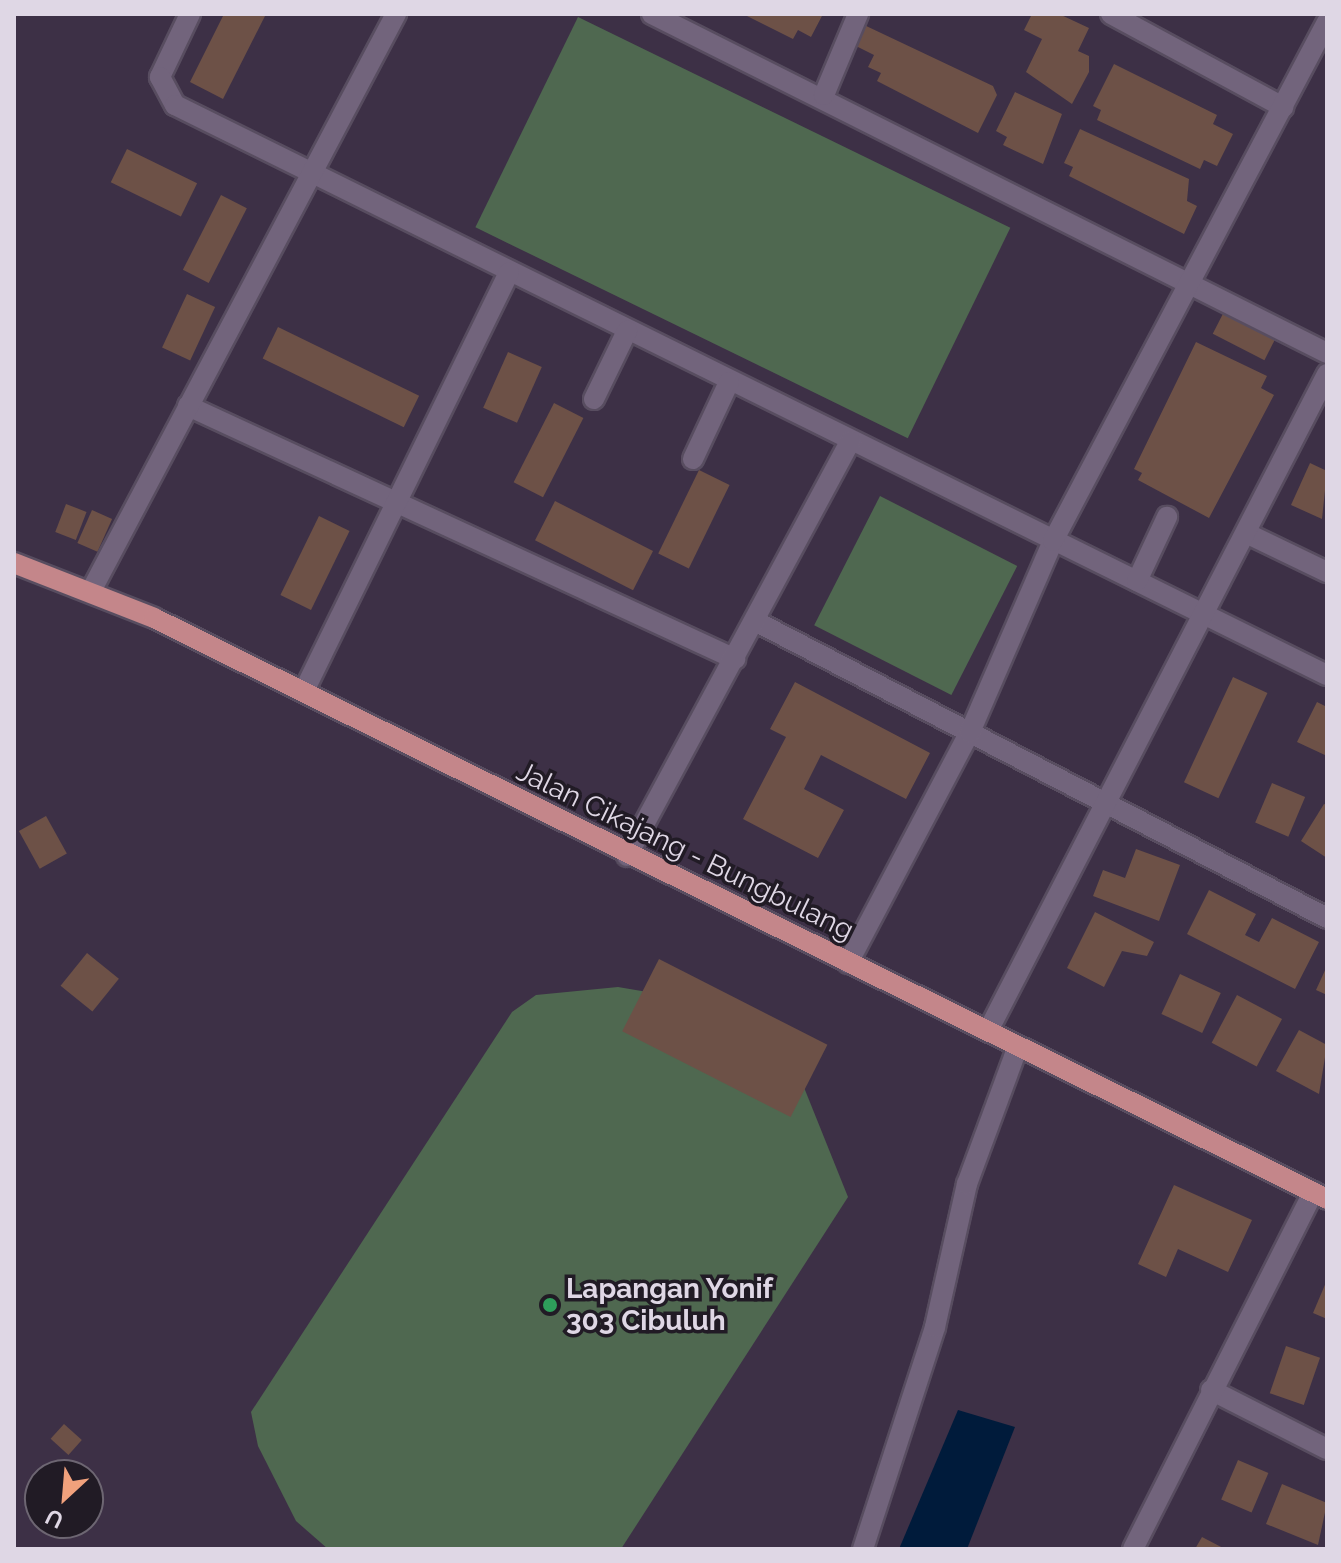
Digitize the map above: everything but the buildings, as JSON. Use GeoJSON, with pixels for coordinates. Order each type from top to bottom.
{"type":"FeatureCollection","features":[{"type":"Feature","properties":{"kind":"main road","name":"Jalan Cikajang - Bungbulang"},"geometry":{"type":"LineString","coordinates":[[14,563],[91,591],[304,691],[627,856],[989,1029],[1017,1049],[1320,1195]]}},
{"type":"Feature","properties":{"kind":"street"},"geometry":{"type":"LineString","coordinates":[[190,14],[160,77],[167,98],[313,177],[1327,675]]}},
{"type":"Feature","properties":{"kind":"street"},"geometry":{"type":"LineString","coordinates":[[91,591],[313,177],[396,14]]}},
{"type":"Feature","properties":{"kind":"street"},"geometry":{"type":"LineString","coordinates":[[652,14],[824,95],[1189,289],[1327,353]]}},
{"type":"Feature","properties":{"kind":"street"},"geometry":{"type":"LineString","coordinates":[[824,95],[858,14]]}},
{"type":"Feature","properties":{"kind":"street"},"geometry":{"type":"LineString","coordinates":[[1111,14],[1283,107]]}},
{"type":"Feature","properties":{"kind":"street"},"geometry":{"type":"LineString","coordinates":[[848,963],[970,732],[1053,541],[1189,289],[1327,22]]}},
{"type":"Feature","properties":{"kind":"street"},"geometry":{"type":"LineString","coordinates":[[304,691],[403,501],[509,273]]}},
{"type":"Feature","properties":{"kind":"street"},"geometry":{"type":"LineString","coordinates":[[594,399],[627,331]]}},
{"type":"Feature","properties":{"kind":"street"},"geometry":{"type":"LineString","coordinates":[[989,1029],[1207,614],[1327,374]]}},
{"type":"Feature","properties":{"kind":"street"},"geometry":{"type":"LineString","coordinates":[[693,459],[729,382]]}},
{"type":"Feature","properties":{"kind":"street"},"geometry":{"type":"LineString","coordinates":[[188,406],[403,501],[735,659]]}},
{"type":"Feature","properties":{"kind":"street"},"geometry":{"type":"LineString","coordinates":[[627,856],[850,441]]}},
{"type":"Feature","properties":{"kind":"street"},"geometry":{"type":"LineString","coordinates":[[1137,581],[1167,517]]}},
{"type":"Feature","properties":{"kind":"street"},"geometry":{"type":"LineString","coordinates":[[1248,534],[1327,572]]}},
{"type":"Feature","properties":{"kind":"street"},"geometry":{"type":"LineString","coordinates":[[755,621],[970,732],[1106,809],[1327,918]]}},
{"type":"Feature","properties":{"kind":"street"},"geometry":{"type":"LineString","coordinates":[[863,1549],[935,1327],[967,1184],[1017,1049]]}},
{"type":"Feature","properties":{"kind":"street"},"geometry":{"type":"LineString","coordinates":[[1133,1549],[1211,1390],[1320,1195]]}},
{"type":"Feature","properties":{"kind":"street"},"geometry":{"type":"LineString","coordinates":[[1211,1390],[1327,1449]]}},
{"type":"Feature","properties":{"kind":"green space"},"geometry":{"type":"Polygon","coordinates":[[[578,17],[1010,228],[908,438],[475,227],[578,17]]]}},
{"type":"Feature","properties":{"kind":"green space"},"geometry":{"type":"Polygon","coordinates":[[[880,496],[1017,566],[951,695],[814,625],[880,496]]]}},
{"type":"Feature","properties":{"kind":"green space","name":"Lapangan Yonif 303 Cibuluh"},"geometry":{"type":"Polygon","coordinates":[[[618,987],[671,996],[801,1080],[848,1197],[621,1549],[328,1549],[296,1521],[258,1446],[251,1412],[512,1012],[536,995],[618,987]]]}},
{"type":"Feature","properties":{"kind":"water"},"geometry":{"type":"Polygon","coordinates":[[[958,1410],[1015,1427],[967,1549],[899,1549],[958,1410]]]}},
{"type":"Feature","properties":{"kind":"place","name":"Lapangan Yonif 303 Cibuluh"},"geometry":{"type":"Point","coordinates":[550,1305]}}]}
